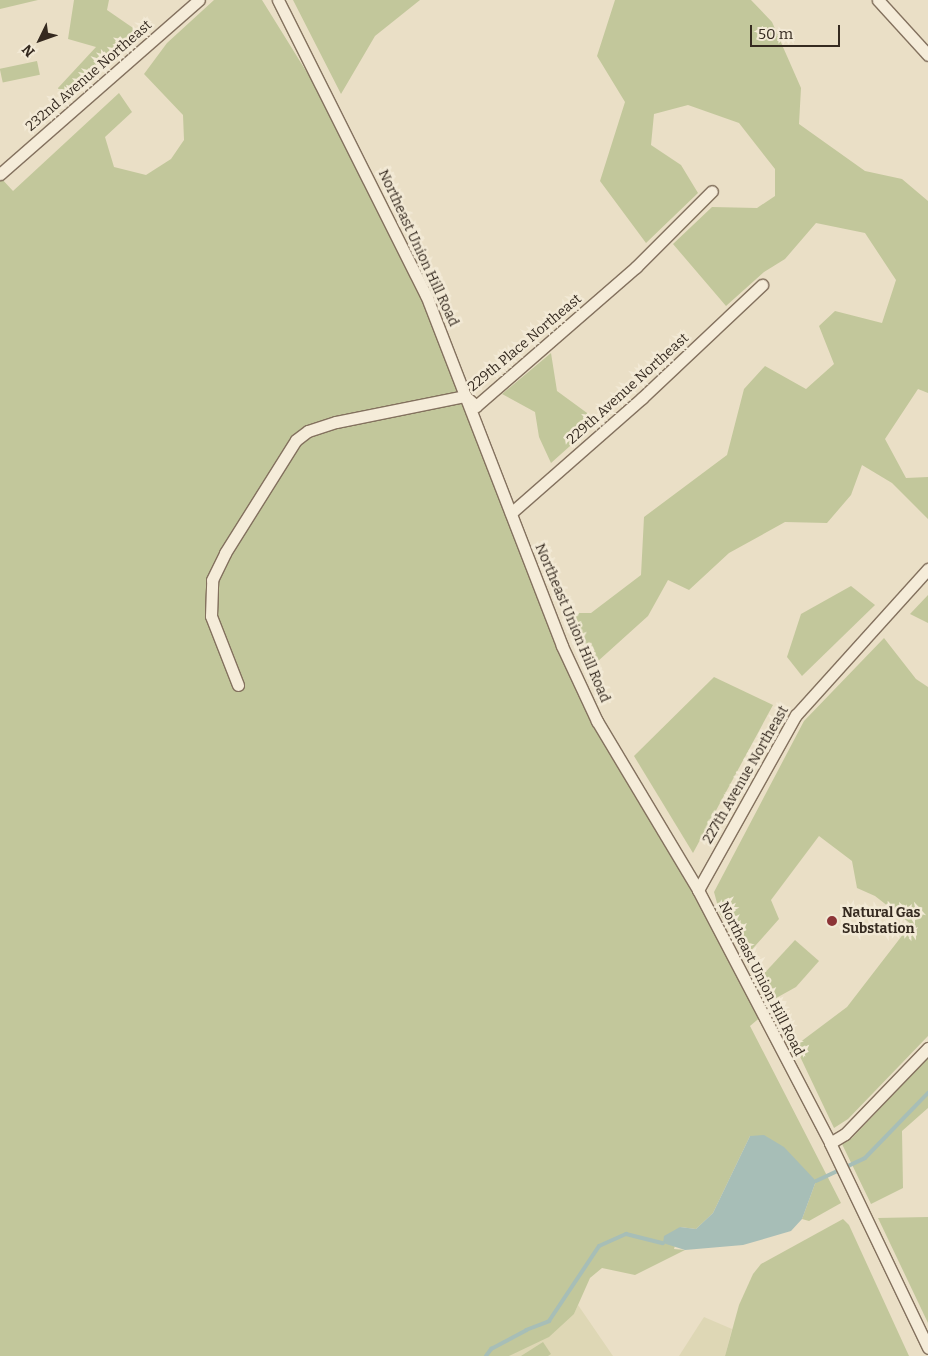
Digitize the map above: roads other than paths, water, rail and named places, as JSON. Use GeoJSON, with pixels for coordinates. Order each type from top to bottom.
{"type":"FeatureCollection","features":[{"type":"Feature","properties":{"kind":"street","name":"232nd Avenue Northeast"},"geometry":{"type":"LineString","coordinates":[[0,174],[199,0]]}},
{"type":"Feature","properties":{"kind":"street","name":"Northeast Union Hill Road"},"geometry":{"type":"LineString","coordinates":[[278,0],[402,242],[426,295],[562,646],[597,721],[698,890],[830,1142],[928,1348]]}},
{"type":"Feature","properties":{"kind":"street"},"geometry":{"type":"LineString","coordinates":[[878,0],[928,55]]}},
{"type":"Feature","properties":{"kind":"street","name":"229th Place Northeast"},"geometry":{"type":"LineString","coordinates":[[238,685],[211,616],[212,580],[225,553],[296,440],[308,431],[336,422],[464,396],[476,406],[489,398],[636,267],[712,191]]}},
{"type":"Feature","properties":{"kind":"street","name":"229th Avenue Northeast"},"geometry":{"type":"LineString","coordinates":[[510,513],[642,398],[762,285]]}},
{"type":"Feature","properties":{"kind":"street","name":"227th Avenue Northeast"},"geometry":{"type":"LineString","coordinates":[[698,890],[796,715],[928,569]]}},
{"type":"Feature","properties":{"kind":"street"},"geometry":{"type":"LineString","coordinates":[[830,1142],[845,1134],[928,1048]]}},
{"type":"Feature","properties":{"kind":"water"},"geometry":{"type":"Polygon","coordinates":[[[764,1135],[784,1147],[816,1181],[802,1219],[791,1231],[743,1245],[685,1250],[663,1243],[664,1236],[680,1227],[696,1229],[713,1213],[750,1136],[764,1135]]]}},
{"type":"Feature","properties":{"kind":"waterway"},"geometry":{"type":"LineString","coordinates":[[816,1181],[865,1158],[928,1093]]}},
{"type":"Feature","properties":{"kind":"waterway"},"geometry":{"type":"LineString","coordinates":[[486,1356],[491,1349],[526,1330],[549,1321],[599,1246],[626,1234],[663,1243]]}},
{"type":"Feature","properties":{"kind":"place","name":"Natural Gas Substation"},"geometry":{"type":"Point","coordinates":[832,921]}}]}
